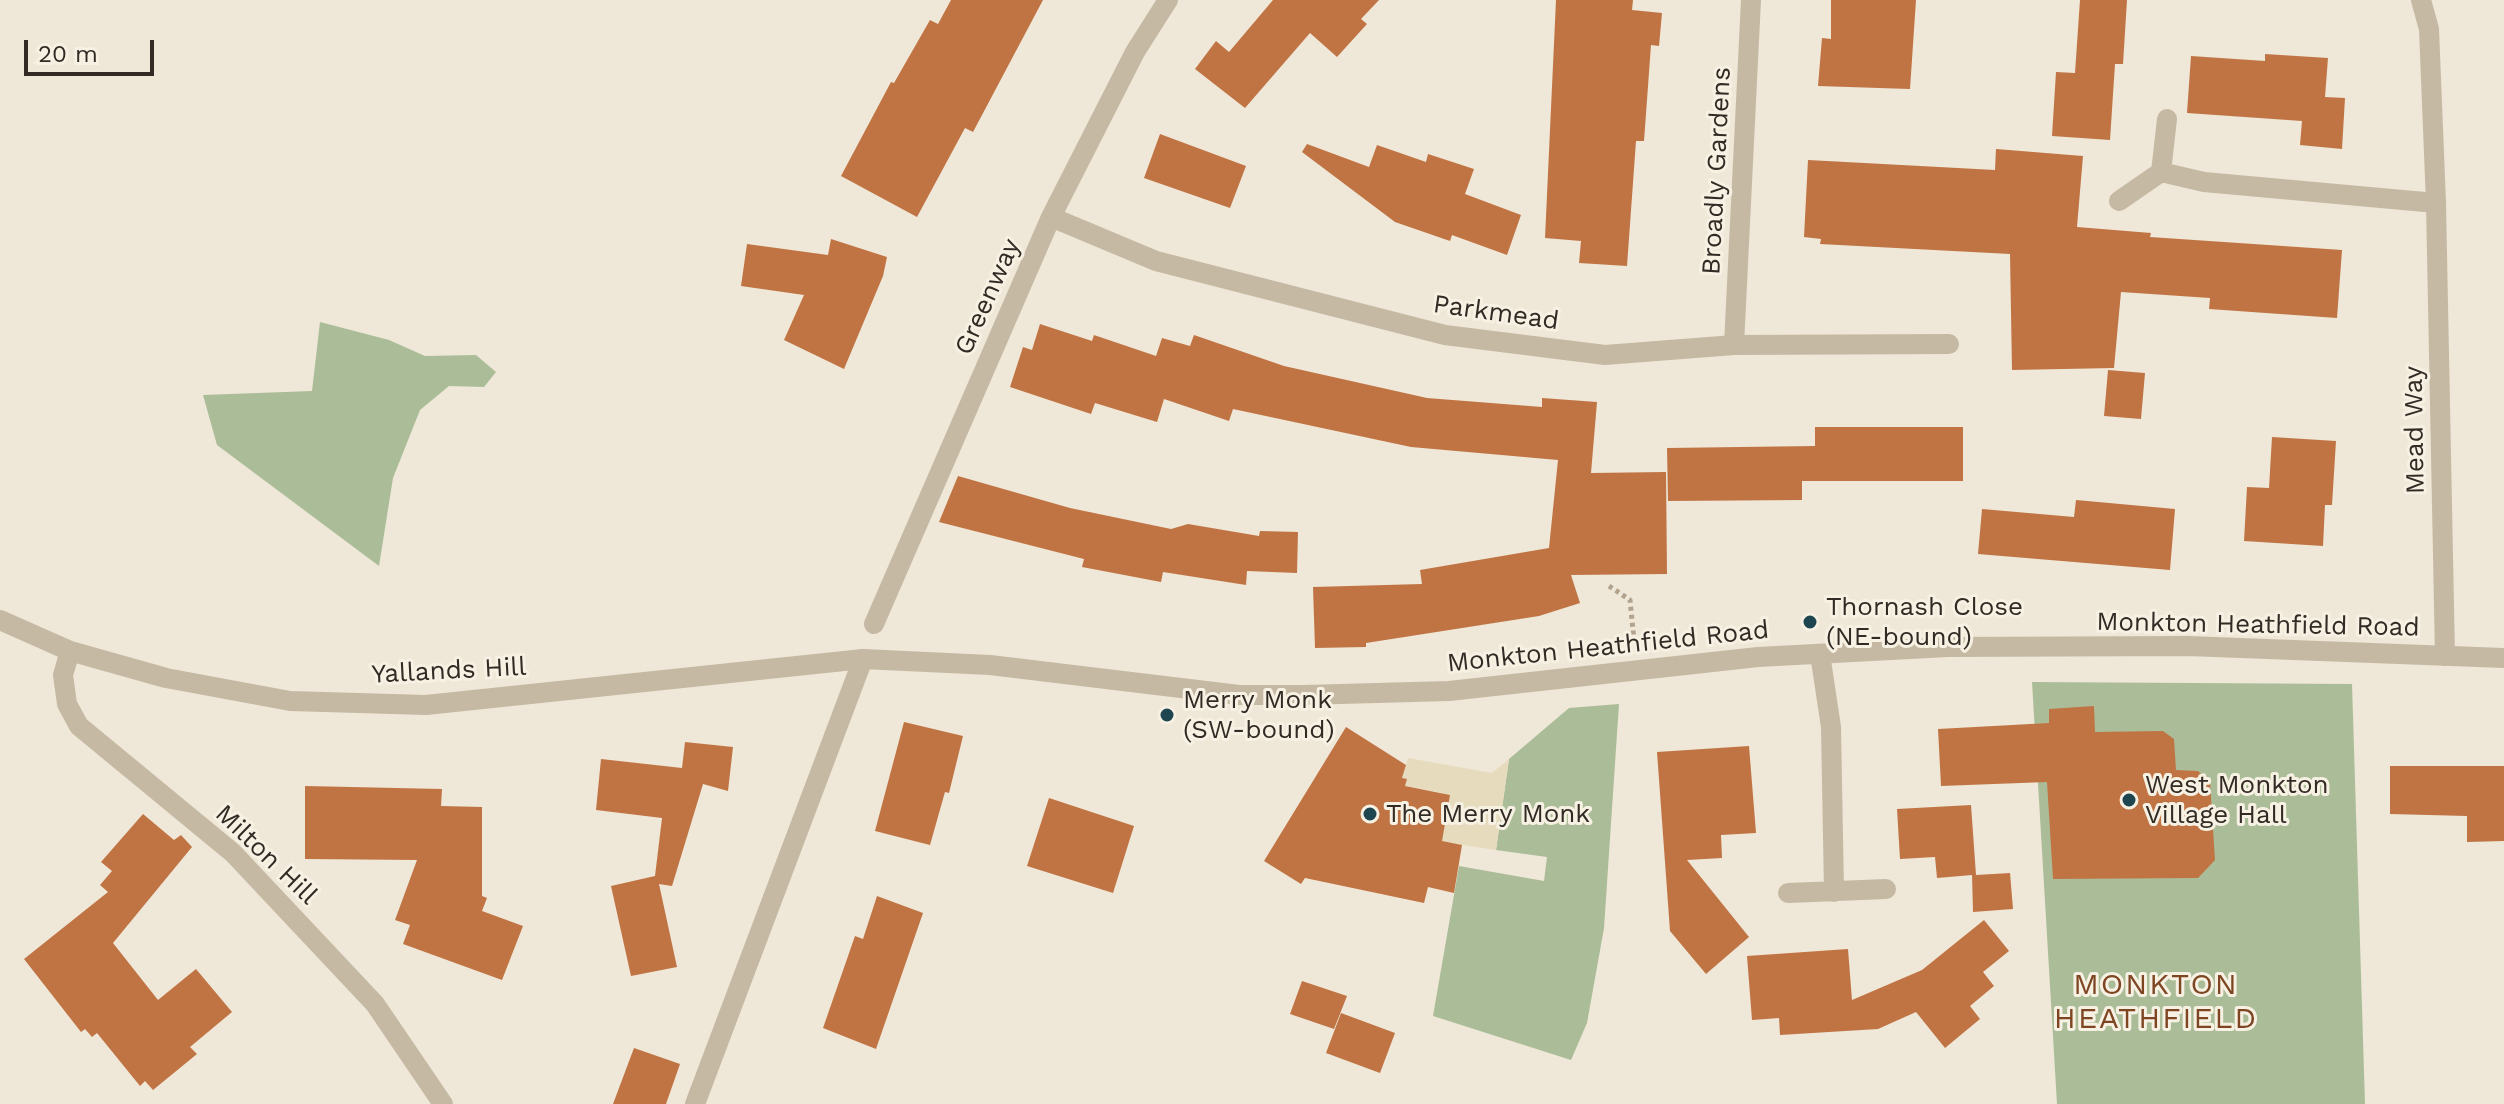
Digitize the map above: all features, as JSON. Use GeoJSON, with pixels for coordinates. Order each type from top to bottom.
{"type":"FeatureCollection","features":[{"type":"Feature","properties":{"kind":"street","name":"Greenway"},"geometry":{"type":"LineString","coordinates":[[874,624],[1051,217],[1135,52],[1168,0]]}},
{"type":"Feature","properties":{"kind":"street","name":"Broadly Gardens"},"geometry":{"type":"LineString","coordinates":[[1734,345],[1751,0]]}},
{"type":"Feature","properties":{"kind":"street","name":"Mead Way"},"geometry":{"type":"LineString","coordinates":[[2421,0],[2429,29],[2436,203],[2445,656]]}},
{"type":"Feature","properties":{"kind":"street"},"geometry":{"type":"LineString","coordinates":[[2161,172],[2167,119]]}},
{"type":"Feature","properties":{"kind":"street"},"geometry":{"type":"LineString","coordinates":[[2119,201],[2161,172],[2204,182],[2436,203]]}},
{"type":"Feature","properties":{"kind":"street","name":"Parkmead"},"geometry":{"type":"LineString","coordinates":[[1051,217],[1156,261],[1445,335],[1605,355],[1734,345],[1949,344]]}},
{"type":"Feature","properties":{"kind":"street","name":"Yallands Hill"},"geometry":{"type":"LineString","coordinates":[[0,620],[70,651],[166,678],[290,701],[426,705],[863,659]]}},
{"type":"Feature","properties":{"kind":"street","name":"Monkton Heathfield Road"},"geometry":{"type":"LineString","coordinates":[[863,659],[990,665],[1239,695],[1449,691],[1637,669],[1948,647],[2188,646],[2504,658]]}},
{"type":"Feature","properties":{"kind":"street","name":"Milton Hill"},"geometry":{"type":"LineString","coordinates":[[70,651],[63,675],[67,704],[79,726],[233,853],[375,1004],[443,1104]]}},
{"type":"Feature","properties":{"kind":"street"},"geometry":{"type":"LineString","coordinates":[[1820,654],[1831,727],[1834,892]]}},
{"type":"Feature","properties":{"kind":"street"},"geometry":{"type":"LineString","coordinates":[[695,1104],[863,659]]}},
{"type":"Feature","properties":{"kind":"street"},"geometry":{"type":"LineString","coordinates":[[1788,893],[1886,889]]}},
{"type":"Feature","properties":{"kind":"path"},"geometry":{"type":"LineString","coordinates":[[1609,586],[1630,600],[1637,669]]}},
{"type":"Feature","properties":{"kind":"green space"},"geometry":{"type":"Polygon","coordinates":[[[320,322],[389,340],[425,356],[476,355],[496,372],[484,387],[449,386],[420,410],[393,478],[379,566],[217,445],[203,395],[312,391],[320,322]]]}},
{"type":"Feature","properties":{"kind":"green space"},"geometry":{"type":"Polygon","coordinates":[[[2032,682],[2352,684],[2365,1104],[2057,1104],[2032,682]]]}},
{"type":"Feature","properties":{"kind":"green space"},"geometry":{"type":"Polygon","coordinates":[[[1619,704],[1604,928],[1587,1023],[1571,1060],[1433,1016],[1459,866],[1544,881],[1547,857],[1496,850],[1509,759],[1569,708],[1619,704]]]}},
{"type":"Feature","properties":{"kind":"shaded area"},"geometry":{"type":"Polygon","coordinates":[[[1408,758],[1492,773],[1509,759],[1496,850],[1437,841],[1449,801],[1443,793],[1405,786],[1407,779],[1402,778],[1408,758]]]}},
{"type":"Feature","properties":{"kind":"building"},"geometry":{"type":"Polygon","coordinates":[[[951,0],[1043,0],[973,132],[965,128],[917,217],[841,176],[891,82],[894,83],[930,20],[938,24],[951,0]]]}},
{"type":"Feature","properties":{"kind":"building"},"geometry":{"type":"Polygon","coordinates":[[[1273,0],[1379,0],[1361,19],[1367,24],[1337,57],[1310,33],[1245,108],[1195,69],[1216,41],[1229,52],[1273,0]]]}},
{"type":"Feature","properties":{"kind":"building"},"geometry":{"type":"Polygon","coordinates":[[[1556,0],[1633,0],[1632,10],[1662,13],[1659,46],[1651,45],[1644,141],[1636,141],[1627,266],[1579,263],[1581,241],[1545,238],[1556,0]]]}},
{"type":"Feature","properties":{"kind":"building"},"geometry":{"type":"Polygon","coordinates":[[[1831,0],[1916,0],[1910,89],[1818,86],[1822,38],[1831,39],[1831,0]]]}},
{"type":"Feature","properties":{"kind":"building"},"geometry":{"type":"Polygon","coordinates":[[[2080,0],[2127,0],[2123,64],[2115,64],[2110,140],[2052,136],[2056,72],[2075,73],[2080,0]]]}},
{"type":"Feature","properties":{"kind":"building"},"geometry":{"type":"Polygon","coordinates":[[[2265,54],[2328,58],[2325,97],[2345,98],[2342,149],[2300,145],[2302,121],[2187,113],[2191,56],[2265,61],[2265,54]]]}},
{"type":"Feature","properties":{"kind":"building"},"geometry":{"type":"Polygon","coordinates":[[[1160,134],[1246,166],[1230,208],[1144,178],[1160,134]]]}},
{"type":"Feature","properties":{"kind":"building"},"geometry":{"type":"Polygon","coordinates":[[[1307,144],[1369,167],[1377,145],[1426,162],[1428,154],[1474,169],[1465,194],[1521,215],[1507,255],[1452,235],[1450,241],[1395,222],[1302,152],[1307,144]]]}},
{"type":"Feature","properties":{"kind":"building"},"geometry":{"type":"Polygon","coordinates":[[[1996,149],[2083,156],[2077,227],[2151,233],[2150,237],[2342,250],[2337,318],[2209,309],[2210,298],[2121,292],[2114,368],[2012,370],[2010,254],[1820,244],[1821,239],[1804,237],[1808,160],[1995,170],[1996,149]]]}},
{"type":"Feature","properties":{"kind":"building"},"geometry":{"type":"Polygon","coordinates":[[[831,239],[887,257],[883,276],[844,369],[784,340],[804,295],[741,286],[747,244],[828,255],[831,239]]]}},
{"type":"Feature","properties":{"kind":"building"},"geometry":{"type":"Polygon","coordinates":[[[1040,324],[1092,341],[1094,335],[1156,356],[1162,338],[1190,346],[1194,335],[1284,366],[1427,398],[1542,407],[1542,398],[1597,402],[1591,473],[1666,472],[1667,574],[1571,575],[1580,603],[1539,616],[1366,643],[1366,647],[1315,648],[1313,587],[1422,584],[1420,570],[1549,548],[1558,460],[1411,447],[1233,409],[1229,421],[1164,399],[1157,422],[1095,403],[1091,414],[1010,387],[1023,347],[1032,350],[1040,324]]]}},
{"type":"Feature","properties":{"kind":"building"},"geometry":{"type":"Polygon","coordinates":[[[2108,370],[2145,373],[2141,419],[2104,416],[2108,370]]]}},
{"type":"Feature","properties":{"kind":"building"},"geometry":{"type":"Polygon","coordinates":[[[1815,427],[1963,427],[1963,481],[1802,481],[1802,500],[1668,501],[1667,448],[1815,446],[1815,427]]]}},
{"type":"Feature","properties":{"kind":"building"},"geometry":{"type":"Polygon","coordinates":[[[2272,437],[2336,441],[2332,505],[2325,505],[2323,546],[2244,541],[2247,487],[2269,488],[2272,437]]]}},
{"type":"Feature","properties":{"kind":"building"},"geometry":{"type":"Polygon","coordinates":[[[958,476],[1070,508],[1171,529],[1188,524],[1259,536],[1260,531],[1298,532],[1297,573],[1247,571],[1246,585],[1163,572],[1161,582],[1082,567],[1084,559],[939,522],[958,476]]]}},
{"type":"Feature","properties":{"kind":"building"},"geometry":{"type":"Polygon","coordinates":[[[2076,500],[2175,509],[2170,570],[1978,554],[1982,509],[2074,517],[2076,500]]]}},
{"type":"Feature","properties":{"kind":"building","name":"West Monkton Village Hall"},"geometry":{"type":"Polygon","coordinates":[[[2094,706],[2095,732],[2163,731],[2174,739],[2176,770],[2198,771],[2210,782],[2215,860],[2198,878],[2053,879],[2047,782],[1941,786],[1938,729],[2049,723],[2049,709],[2094,706]]]}},
{"type":"Feature","properties":{"kind":"building"},"geometry":{"type":"Polygon","coordinates":[[[904,722],[963,736],[949,793],[945,792],[930,845],[875,831],[904,722]]]}},
{"type":"Feature","properties":{"kind":"building","name":"The Merry Monk"},"geometry":{"type":"Polygon","coordinates":[[[1346,727],[1406,765],[1402,778],[1407,779],[1405,786],[1450,795],[1442,841],[1462,845],[1454,893],[1428,887],[1424,903],[1305,878],[1301,884],[1264,861],[1346,727]]]}},
{"type":"Feature","properties":{"kind":"building"},"geometry":{"type":"Polygon","coordinates":[[[685,742],[733,747],[728,791],[703,784],[672,886],[659,884],[677,967],[631,976],[611,886],[655,876],[662,818],[596,810],[601,759],[682,768],[685,742]]]}},
{"type":"Feature","properties":{"kind":"building"},"geometry":{"type":"Polygon","coordinates":[[[1749,746],[1756,833],[1721,835],[1722,858],[1687,860],[1749,937],[1706,974],[1670,931],[1657,752],[1749,746]]]}},
{"type":"Feature","properties":{"kind":"building"},"geometry":{"type":"Polygon","coordinates":[[[2390,766],[2504,766],[2504,841],[2467,842],[2467,816],[2390,814],[2390,766]]]}},
{"type":"Feature","properties":{"kind":"building"},"geometry":{"type":"Polygon","coordinates":[[[305,786],[442,789],[441,806],[482,807],[482,896],[487,898],[482,911],[523,926],[502,980],[403,944],[410,925],[395,920],[417,860],[305,859],[305,786]]]}},
{"type":"Feature","properties":{"kind":"building"},"geometry":{"type":"Polygon","coordinates":[[[1049,798],[1134,826],[1113,893],[1027,866],[1049,798]]]}},
{"type":"Feature","properties":{"kind":"building"},"geometry":{"type":"Polygon","coordinates":[[[1971,805],[1976,875],[2010,873],[2013,909],[1973,912],[1972,875],[1937,878],[1935,857],[1900,859],[1897,809],[1971,805]]]}},
{"type":"Feature","properties":{"kind":"building"},"geometry":{"type":"Polygon","coordinates":[[[143,814],[174,840],[181,835],[192,847],[113,943],[158,1000],[196,969],[232,1012],[190,1047],[197,1054],[153,1090],[145,1081],[140,1086],[97,1033],[92,1037],[85,1029],[81,1032],[24,959],[108,892],[100,885],[112,871],[101,862],[143,814]]]}},
{"type":"Feature","properties":{"kind":"building"},"geometry":{"type":"Polygon","coordinates":[[[877,896],[923,913],[876,1049],[823,1028],[855,936],[863,939],[877,896]]]}},
{"type":"Feature","properties":{"kind":"building"},"geometry":{"type":"Polygon","coordinates":[[[1984,920],[2009,951],[1983,972],[1994,986],[1970,1006],[1980,1019],[1945,1048],[1916,1012],[1878,1029],[1780,1035],[1779,1018],[1752,1020],[1747,956],[1848,949],[1852,1000],[1922,970],[1984,920]]]}},
{"type":"Feature","properties":{"kind":"building"},"geometry":{"type":"Polygon","coordinates":[[[1302,981],[1347,996],[1334,1029],[1290,1014],[1302,981]]]}},
{"type":"Feature","properties":{"kind":"building"},"geometry":{"type":"Polygon","coordinates":[[[1341,1013],[1395,1033],[1380,1073],[1326,1053],[1341,1013]]]}},
{"type":"Feature","properties":{"kind":"building"},"geometry":{"type":"Polygon","coordinates":[[[634,1048],[680,1064],[666,1104],[613,1104],[634,1048]]]}},
{"type":"Feature","properties":{"kind":"place","name":"Thornash Close (NE-bound)"},"geometry":{"type":"Point","coordinates":[1810,622]}},
{"type":"Feature","properties":{"kind":"place","name":"Merry Monk (SW-bound)"},"geometry":{"type":"Point","coordinates":[1167,715]}},
{"type":"Feature","properties":{"kind":"place","name":"West Monkton Village Hall"},"geometry":{"type":"Point","coordinates":[2129,800]}},
{"type":"Feature","properties":{"kind":"place","name":"The Merry Monk"},"geometry":{"type":"Point","coordinates":[1370,814]}},
{"type":"Feature","properties":{"kind":"district","name":"MONKTON HEATHFIELD"},"geometry":{"type":"Point","coordinates":[2156,1002]}}]}
